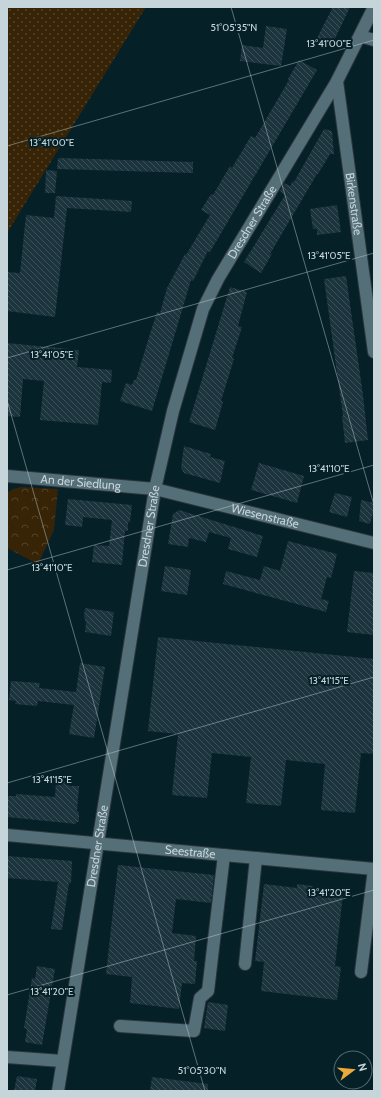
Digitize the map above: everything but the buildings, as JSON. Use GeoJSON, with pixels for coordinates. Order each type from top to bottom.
{"type":"FeatureCollection","features":[{"type":"Feature","properties":{"kind":"street","name":"Dresdner Straße"},"geometry":{"type":"LineString","coordinates":[[58,1091],[97,843],[156,489],[173,411],[203,309],[218,279],[337,81],[374,7]]}},
{"type":"Feature","properties":{"kind":"street"},"geometry":{"type":"LineString","coordinates":[[360,36],[374,40]]}},
{"type":"Feature","properties":{"kind":"street","name":"Birkenstraße"},"geometry":{"type":"LineString","coordinates":[[337,81],[374,352]]}},
{"type":"Feature","properties":{"kind":"street","name":"An der Siedlung"},"geometry":{"type":"LineString","coordinates":[[7,476],[156,489]]}},
{"type":"Feature","properties":{"kind":"street","name":"Wiesenstraße"},"geometry":{"type":"LineString","coordinates":[[156,489],[374,543]]}},
{"type":"Feature","properties":{"kind":"street","name":"Seestraße"},"geometry":{"type":"LineString","coordinates":[[7,835],[374,869]]}},
{"type":"Feature","properties":{"kind":"street"},"geometry":{"type":"LineString","coordinates":[[120,1026],[194,1031],[200,998],[208,992],[224,855]]}},
{"type":"Feature","properties":{"kind":"street"},"geometry":{"type":"LineString","coordinates":[[245,964],[256,858]]}},
{"type":"Feature","properties":{"kind":"street"},"geometry":{"type":"LineString","coordinates":[[361,972],[374,869]]}},
{"type":"Feature","properties":{"kind":"street"},"geometry":{"type":"LineString","coordinates":[[7,1058],[62,1061]]}},
{"type":"Feature","properties":{"kind":"green space"},"geometry":{"type":"Polygon","coordinates":[[[7,7],[146,7],[7,233],[7,7]]]}},
{"type":"Feature","properties":{"kind":"green space"},"geometry":{"type":"Polygon","coordinates":[[[21,487],[58,489],[54,530],[38,564],[7,548],[7,493],[13,489],[21,487]]]}}]}
